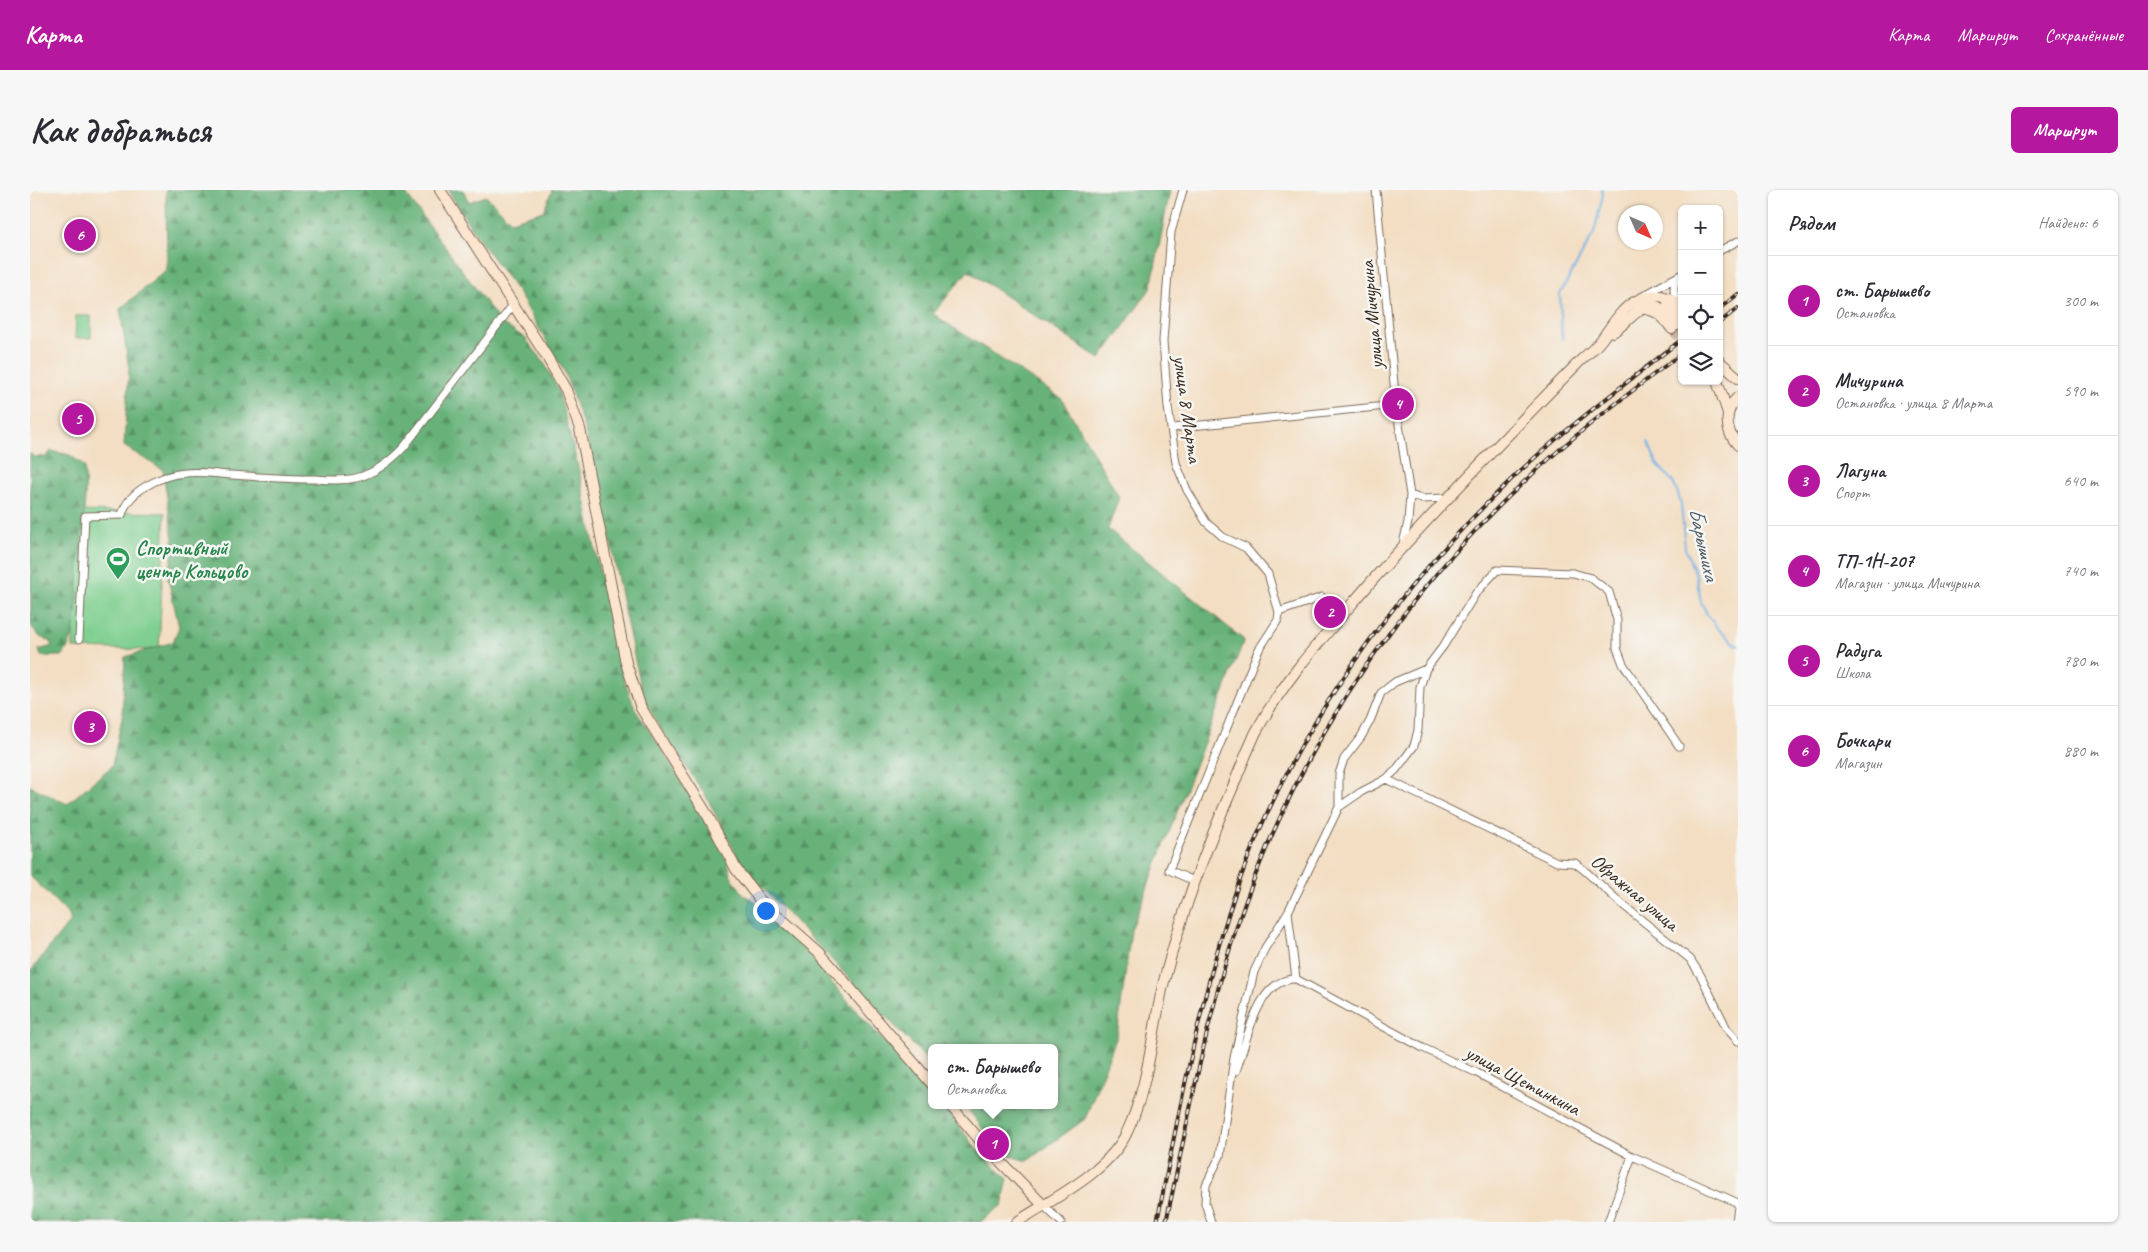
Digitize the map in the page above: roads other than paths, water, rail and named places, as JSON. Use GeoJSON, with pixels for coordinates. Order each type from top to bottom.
{"type":"FeatureCollection","features":[{"type":"Feature","properties":{"kind":"main road"},"geometry":{"type":"LineString","coordinates":[[440,190],[566,390],[580,429],[626,663],[641,708],[708,816],[736,869],[760,900],[820,953],[928,1079]]}},
{"type":"Feature","properties":{"kind":"main road"},"geometry":{"type":"LineString","coordinates":[[1608,333],[1626,308],[1638,300],[1654,294],[1674,300],[1678,303]]}},
{"type":"Feature","properties":{"kind":"main road"},"geometry":{"type":"LineString","coordinates":[[1017,1222],[1097,1168],[1113,1153],[1127,1134],[1145,1079],[1164,984],[1182,914],[1194,880],[1256,734],[1274,703],[1301,666],[1447,498],[1629,311],[1643,302],[1656,301],[1669,305],[1677,324]]}},
{"type":"Feature","properties":{"kind":"main road"},"geometry":{"type":"LineString","coordinates":[[1608,333],[1646,310],[1652,310],[1665,320],[1677,324]]}},
{"type":"Feature","properties":{"kind":"main road"},"geometry":{"type":"LineString","coordinates":[[1723,359],[1736,376]]}},
{"type":"Feature","properties":{"kind":"main road"},"geometry":{"type":"LineString","coordinates":[[1723,365],[1736,376]]}},
{"type":"Feature","properties":{"kind":"main road"},"geometry":{"type":"LineString","coordinates":[[1718,385],[1728,413],[1728,429],[1738,445]]}},
{"type":"Feature","properties":{"kind":"main road"},"geometry":{"type":"LineString","coordinates":[[1728,413],[1738,397]]}},
{"type":"Feature","properties":{"kind":"main road"},"geometry":{"type":"LineString","coordinates":[[953,1109],[985,1146],[1042,1205]]}},
{"type":"Feature","properties":{"kind":"street","name":"улица 8 Марта"},"geometry":{"type":"LineString","coordinates":[[1183,190],[1171,232],[1163,341],[1168,407],[1176,463],[1187,490],[1206,522],[1223,537],[1246,548],[1268,574],[1279,612]]}},
{"type":"Feature","properties":{"kind":"street","name":"улица Мичурина"},"geometry":{"type":"LineString","coordinates":[[1376,190],[1396,405],[1410,495],[1408,522],[1403,547]]}},
{"type":"Feature","properties":{"kind":"street"},"geometry":{"type":"LineString","coordinates":[[1721,250],[1738,241]]}},
{"type":"Feature","properties":{"kind":"street"},"geometry":{"type":"LineString","coordinates":[[1638,300],[1678,276]]}},
{"type":"Feature","properties":{"kind":"street"},"geometry":{"type":"LineString","coordinates":[[1678,278],[1675,282],[1674,291],[1678,300]]}},
{"type":"Feature","properties":{"kind":"street"},"geometry":{"type":"LineString","coordinates":[[79,639],[85,516],[122,515],[127,503],[136,492],[161,479],[185,472],[332,480],[356,478],[375,470],[391,461],[404,447],[513,305]]}},
{"type":"Feature","properties":{"kind":"street"},"geometry":{"type":"LineString","coordinates":[[1172,428],[1396,405]]}},
{"type":"Feature","properties":{"kind":"street"},"geometry":{"type":"LineString","coordinates":[[1410,495],[1422,500],[1447,498]]}},
{"type":"Feature","properties":{"kind":"street"},"geometry":{"type":"LineString","coordinates":[[1340,807],[1361,792],[1386,779],[1396,770],[1414,746],[1418,730],[1420,687],[1426,669],[1444,645],[1476,594],[1497,570],[1573,573],[1591,578],[1609,592],[1614,604],[1617,620],[1617,648],[1623,664],[1679,746]]}},
{"type":"Feature","properties":{"kind":"street"},"geometry":{"type":"LineString","coordinates":[[1194,880],[1169,870],[1258,651],[1278,620],[1279,612],[1322,598]]}},
{"type":"Feature","properties":{"kind":"street"},"geometry":{"type":"LineString","coordinates":[[1211,1222],[1205,1203],[1206,1185],[1220,1156],[1233,1078],[1234,1058],[1254,972],[1265,948],[1288,912],[1340,807],[1339,774],[1344,759],[1361,736],[1381,693],[1395,682],[1426,669]]}},
{"type":"Feature","properties":{"kind":"street","name":"Овражная улица"},"geometry":{"type":"LineString","coordinates":[[1386,779],[1557,862],[1574,863],[1584,870],[1623,905],[1690,959],[1701,976],[1727,1030],[1738,1042]]}},
{"type":"Feature","properties":{"kind":"street"},"geometry":{"type":"LineString","coordinates":[[1233,1078],[1254,1011],[1268,993],[1279,984],[1287,978],[1296,979],[1288,912]]}},
{"type":"Feature","properties":{"kind":"street","name":"улица Щетинкина"},"geometry":{"type":"LineString","coordinates":[[1296,979],[1632,1156],[1738,1204]]}},
{"type":"Feature","properties":{"kind":"street"},"geometry":{"type":"LineString","coordinates":[[1608,1222],[1632,1156]]}},
{"type":"Feature","properties":{"kind":"street"},"geometry":{"type":"LineString","coordinates":[[1042,1205],[1061,1222]]}},
{"type":"Feature","properties":{"kind":"street"},"geometry":{"type":"LineString","coordinates":[[1736,1222],[1738,1208]]}},
{"type":"Feature","properties":{"kind":"waterway","name":"Барышиха"},"geometry":{"type":"LineString","coordinates":[[1562,339],[1560,294],[1594,233],[1603,195],[1602,190]]}},
{"type":"Feature","properties":{"kind":"waterway","name":"Барышиха"},"geometry":{"type":"LineString","coordinates":[[1648,442],[1657,464],[1672,481],[1677,491],[1681,504],[1685,548],[1696,576],[1701,602],[1708,616],[1718,629],[1738,646]]}},
{"type":"Feature","properties":{"kind":"tunnel"},"geometry":{"type":"LineString","coordinates":[[1672,329],[1681,340]]}},
{"type":"Feature","properties":{"kind":"railway"},"geometry":{"type":"LineString","coordinates":[[1723,306],[1738,294]]}},
{"type":"Feature","properties":{"kind":"railway"},"geometry":{"type":"LineString","coordinates":[[1723,320],[1738,308]]}},
{"type":"Feature","properties":{"kind":"railway"},"geometry":{"type":"LineString","coordinates":[[1157,1222],[1202,1010],[1238,885],[1261,827],[1288,771],[1319,716],[1353,663],[1390,613],[1473,518],[1517,474],[1557,439],[1681,340]]}},
{"type":"Feature","properties":{"kind":"railway"},"geometry":{"type":"LineString","coordinates":[[1166,1222],[1206,1036],[1237,926],[1261,862],[1288,801],[1318,742],[1352,686],[1390,632],[1431,580],[1476,530],[1524,482],[1562,448],[1601,415],[1678,356]]}},
{"type":"Feature","properties":{"kind":"place","name":"Бочкари"},"geometry":{"type":"Point","coordinates":[80,235]}},
{"type":"Feature","properties":{"kind":"place","name":"ТП-1Н-207"},"geometry":{"type":"Point","coordinates":[1398,404]}},
{"type":"Feature","properties":{"kind":"place","name":"Радуга"},"geometry":{"type":"Point","coordinates":[78,419]}},
{"type":"Feature","properties":{"kind":"place","name":"Спортивный центр Кольцово"},"geometry":{"type":"Point","coordinates":[118,580]}},
{"type":"Feature","properties":{"kind":"place","name":"Мичурина"},"geometry":{"type":"Point","coordinates":[1330,612]}},
{"type":"Feature","properties":{"kind":"place","name":"Лагуна"},"geometry":{"type":"Point","coordinates":[90,727]}},
{"type":"Feature","properties":{"kind":"place","name":"ст. Барышево"},"geometry":{"type":"Point","coordinates":[993,1144]}}]}
